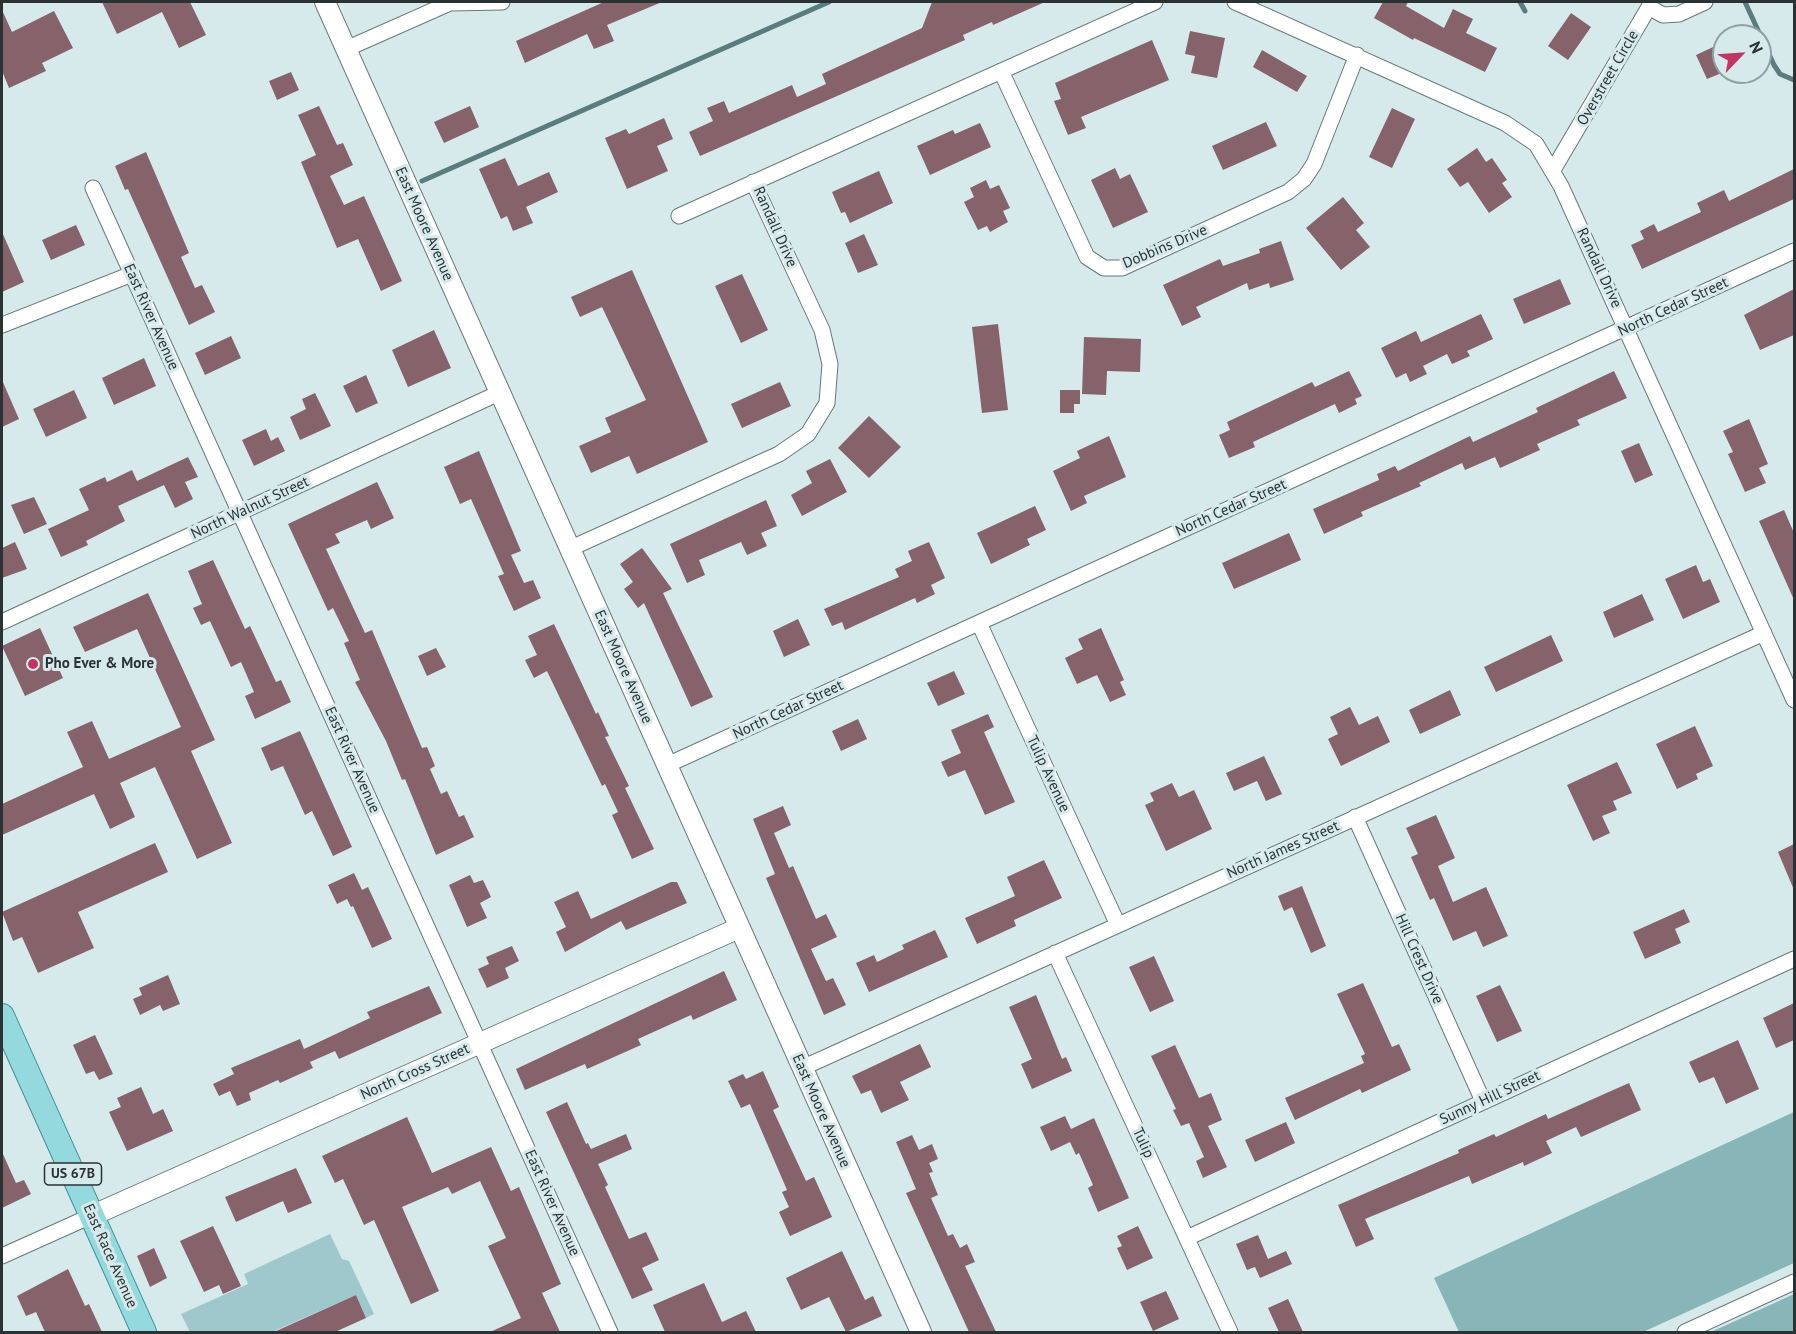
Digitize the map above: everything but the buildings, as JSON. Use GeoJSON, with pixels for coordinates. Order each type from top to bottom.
{"type":"FeatureCollection","features":[{"type":"Feature","properties":{"kind":"main road","name":"East Race Avenue"},"geometry":{"type":"LineString","coordinates":[[2,1016],[144,1332]]}},
{"type":"Feature","properties":{"kind":"street","name":"East Moore Avenue"},"geometry":{"type":"LineString","coordinates":[[325,2],[921,1332]]}},
{"type":"Feature","properties":{"kind":"street"},"geometry":{"type":"LineString","coordinates":[[346,49],[450,3],[502,2]]}},
{"type":"Feature","properties":{"kind":"street","name":"Randall Drive"},"geometry":{"type":"LineString","coordinates":[[569,549],[779,454],[808,434],[827,403],[830,364],[822,330],[753,182],[1155,2]]}},
{"type":"Feature","properties":{"kind":"street","name":"Randall Drive"},"geometry":{"type":"LineString","coordinates":[[1235,2],[1357,55],[1524,133],[1536,144],[1553,170],[1627,328],[1794,700]]}},
{"type":"Feature","properties":{"kind":"street","name":"Overstreet Circle"},"geometry":{"type":"LineString","coordinates":[[1553,170],[1648,4],[1663,15],[1678,14],[1705,2]]}},
{"type":"Feature","properties":{"kind":"street","name":"Dobbins Drive"},"geometry":{"type":"LineString","coordinates":[[1001,71],[1087,257],[1104,268],[1122,268],[1288,192],[1304,179],[1314,164],[1357,55]]}},
{"type":"Feature","properties":{"kind":"street"},"geometry":{"type":"LineString","coordinates":[[679,216],[753,182]]}},
{"type":"Feature","properties":{"kind":"street","name":"East River Avenue"},"geometry":{"type":"LineString","coordinates":[[93,188],[610,1332]]}},
{"type":"Feature","properties":{"kind":"street","name":"North Cedar Street"},"geometry":{"type":"LineString","coordinates":[[667,765],[1794,251]]}},
{"type":"Feature","properties":{"kind":"street"},"geometry":{"type":"LineString","coordinates":[[2,325],[132,274]]}},
{"type":"Feature","properties":{"kind":"street","name":"North Walnut Street"},"geometry":{"type":"LineString","coordinates":[[2,622],[499,393]]}},
{"type":"Feature","properties":{"kind":"street","name":"Tulip Avenue"},"geometry":{"type":"LineString","coordinates":[[979,623],[1118,925]]}},
{"type":"Feature","properties":{"kind":"street","name":"North James Street"},"geometry":{"type":"LineString","coordinates":[[802,1068],[1764,633]]}},
{"type":"Feature","properties":{"kind":"street","name":"Hill Crest Drive"},"geometry":{"type":"LineString","coordinates":[[1355,817],[1483,1101]]}},
{"type":"Feature","properties":{"kind":"street","name":"North Cross Street"},"geometry":{"type":"LineString","coordinates":[[92,1216],[739,928]]}},
{"type":"Feature","properties":{"kind":"street","name":"Tulip"},"geometry":{"type":"LineString","coordinates":[[1055,953],[1230,1332]]}},
{"type":"Feature","properties":{"kind":"street","name":"Sunny Hill Street"},"geometry":{"type":"LineString","coordinates":[[1187,1238],[1794,959]]}},
{"type":"Feature","properties":{"kind":"street"},"geometry":{"type":"LineString","coordinates":[[2,1256],[92,1216]]}},
{"type":"Feature","properties":{"kind":"street"},"geometry":{"type":"LineString","coordinates":[[1685,1332],[1794,1282]]}},
{"type":"Feature","properties":{"kind":"shaded area"},"geometry":{"type":"Polygon","coordinates":[[[1794,1112],[1794,1263],[1643,1332],[1459,1332],[1434,1278],[1794,1112]]]}},
{"type":"Feature","properties":{"kind":"shaded area"},"geometry":{"type":"Polygon","coordinates":[[[330,1234],[342,1259],[349,1261],[374,1314],[366,1318],[356,1295],[272,1332],[190,1332],[181,1314],[248,1284],[244,1274],[330,1234]]]}},
{"type":"Feature","properties":{"kind":"shaded area"},"geometry":{"type":"Polygon","coordinates":[[[1794,1294],[1794,1332],[1711,1332],[1794,1294]]]}},
{"type":"Feature","properties":{"kind":"waterway"},"geometry":{"type":"LineString","coordinates":[[422,181],[829,2]]}},
{"type":"Feature","properties":{"kind":"waterway"},"geometry":{"type":"LineString","coordinates":[[1520,2],[1525,11]]}},
{"type":"Feature","properties":{"kind":"waterway"},"geometry":{"type":"LineString","coordinates":[[1745,2],[1774,65],[1780,74],[1794,80]]}},
{"type":"Feature","properties":{"kind":"place","name":"Pho Ever & More"},"geometry":{"type":"Point","coordinates":[33,664]}}]}
